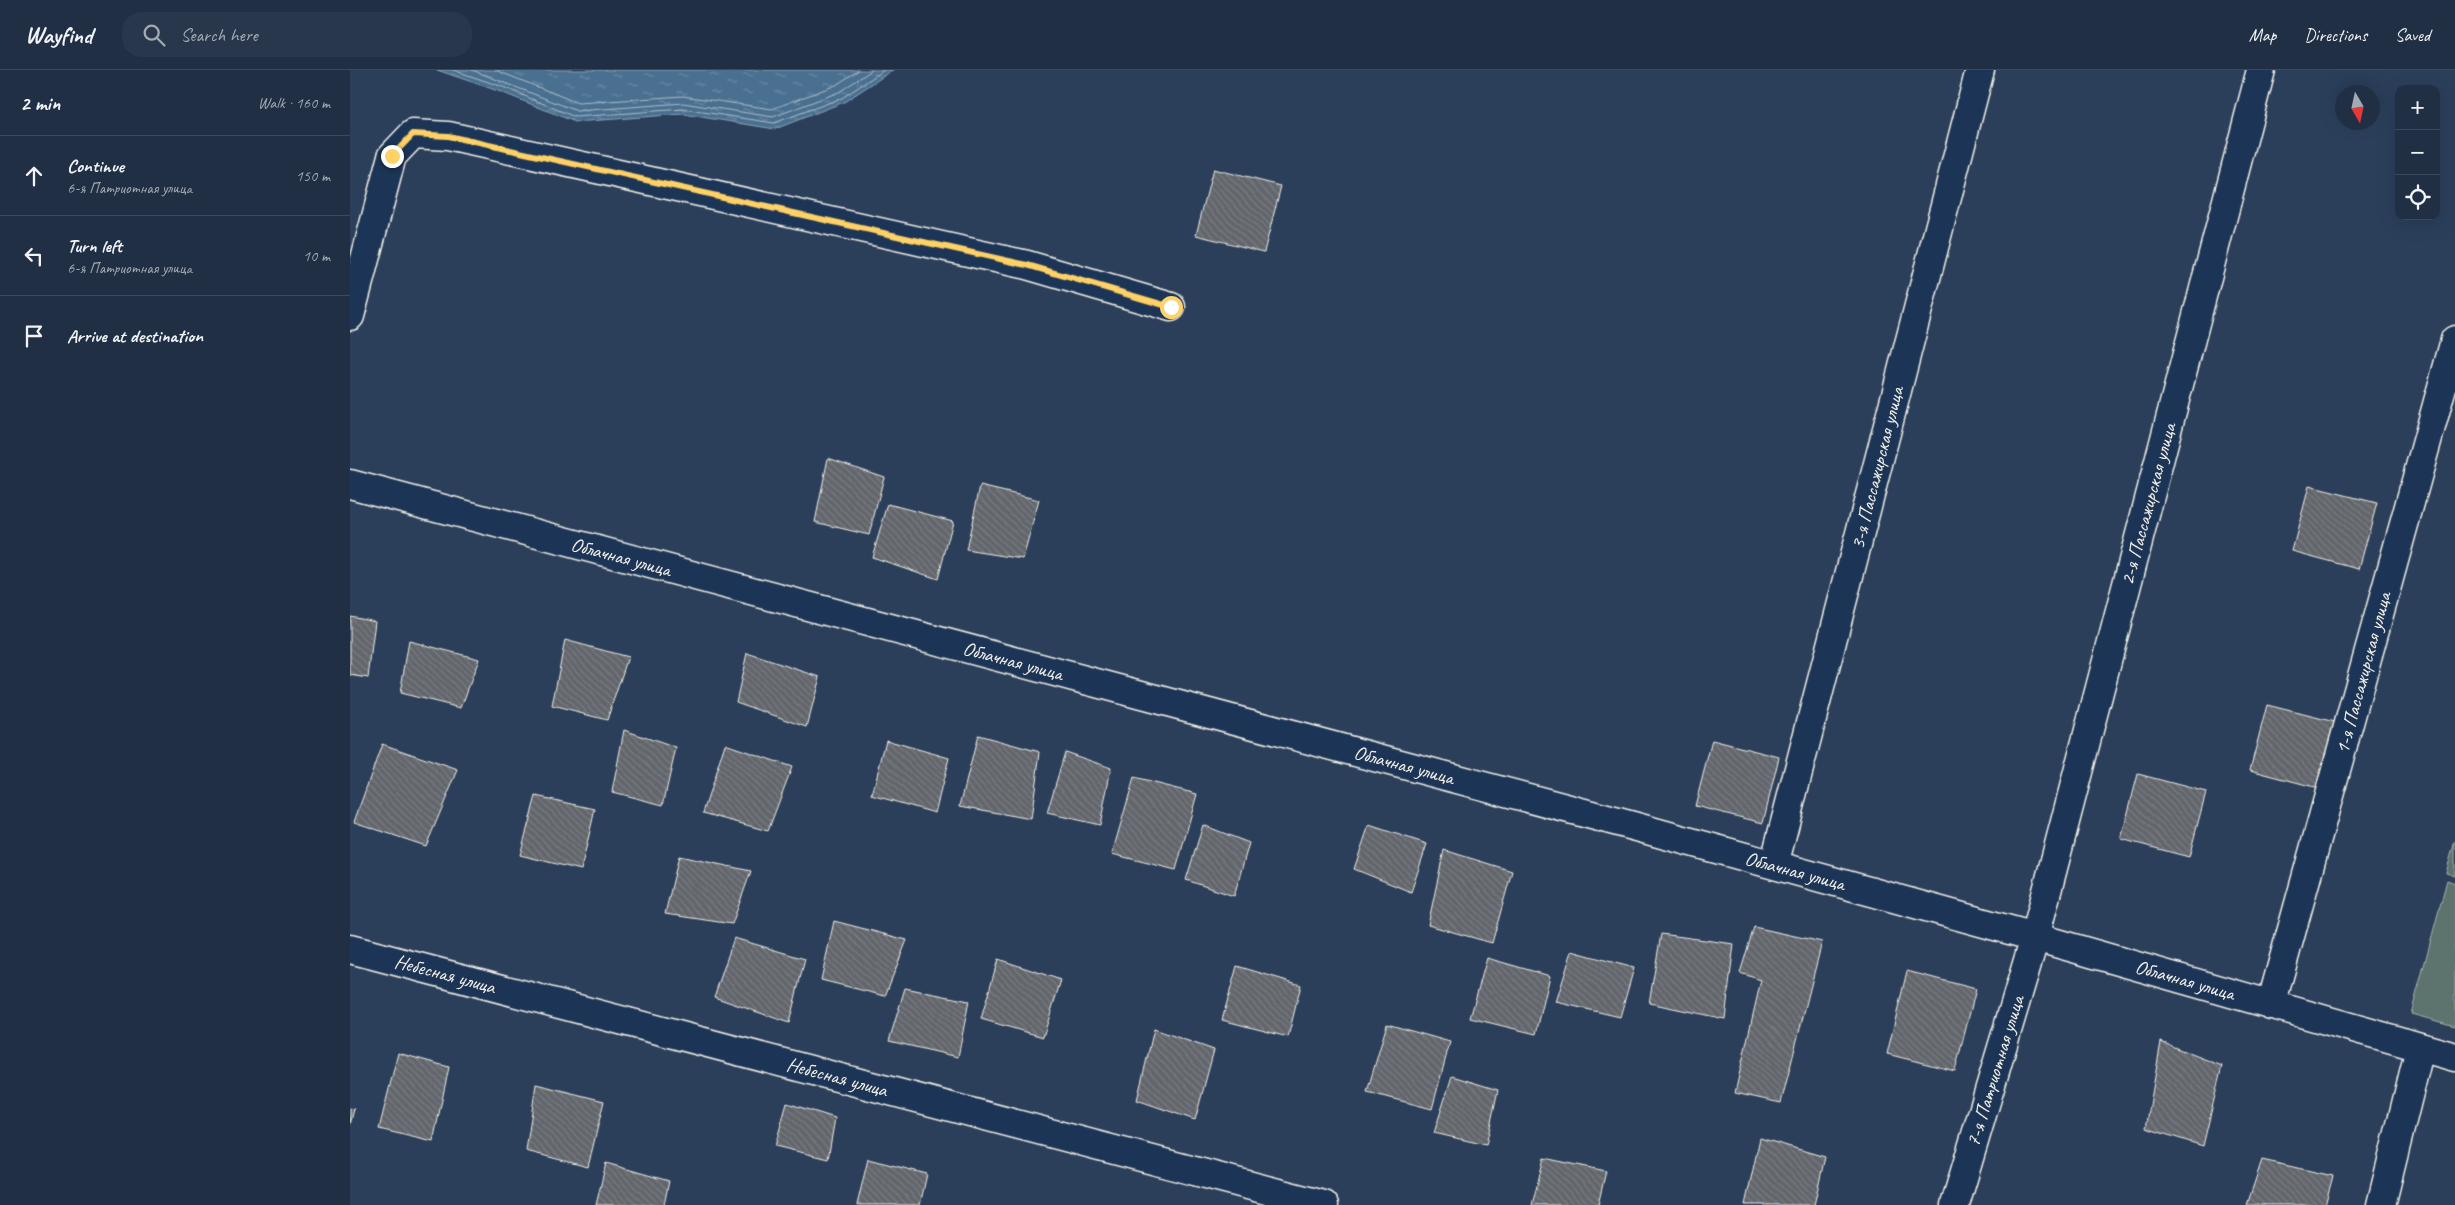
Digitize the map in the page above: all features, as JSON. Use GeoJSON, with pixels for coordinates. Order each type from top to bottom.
{"type":"FeatureCollection","features":[{"type":"Feature","properties":{"kind":"street","name":"3-я Пассажирская улица"},"geometry":{"type":"LineString","coordinates":[[1774,865],[1980,70]]}},
{"type":"Feature","properties":{"kind":"street","name":"2-я Пассажирская улица"},"geometry":{"type":"LineString","coordinates":[[2035,937],[2261,70]]}},
{"type":"Feature","properties":{"kind":"street"},"geometry":{"type":"LineString","coordinates":[[350,316],[392,156],[413,134],[448,136],[1027,265],[1171,307]]}},
{"type":"Feature","properties":{"kind":"street","name":"1-я Пассажирская улица"},"geometry":{"type":"LineString","coordinates":[[2271,1005],[2455,340]]}},
{"type":"Feature","properties":{"kind":"street","name":"Облачная улица"},"geometry":{"type":"LineString","coordinates":[[350,484],[1774,865],[2035,937],[2455,1057]]}},
{"type":"Feature","properties":{"kind":"street","name":"7-я Патриотная улица"},"geometry":{"type":"LineString","coordinates":[[1955,1205],[2035,937]]}},
{"type":"Feature","properties":{"kind":"street","name":"Небесная улица"},"geometry":{"type":"LineString","coordinates":[[350,949],[1324,1205]]}},
{"type":"Feature","properties":{"kind":"street"},"geometry":{"type":"LineString","coordinates":[[2381,1205],[2420,1048]]}},
{"type":"Feature","properties":{"kind":"green space"},"geometry":{"type":"Polygon","coordinates":[[[2455,841],[2455,876],[2446,873],[2455,841]]]}},
{"type":"Feature","properties":{"kind":"green space"},"geometry":{"type":"Polygon","coordinates":[[[2447,880],[2455,883],[2455,1026],[2411,1014],[2447,880]]]}},
{"type":"Feature","properties":{"kind":"water"},"geometry":{"type":"Polygon","coordinates":[[[437,70],[893,70],[844,102],[775,129],[683,114],[575,122],[501,92],[437,70]]]}},
{"type":"Feature","properties":{"kind":"building"},"geometry":{"type":"Polygon","coordinates":[[[1213,169],[1281,186],[1264,252],[1196,235],[1213,169]]]}},
{"type":"Feature","properties":{"kind":"building"},"geometry":{"type":"Polygon","coordinates":[[[828,458],[884,477],[869,535],[815,522],[828,458]]]}},
{"type":"Feature","properties":{"kind":"building"},"geometry":{"type":"Polygon","coordinates":[[[980,486],[1039,500],[1023,559],[966,550],[980,486]]]}},
{"type":"Feature","properties":{"kind":"building"},"geometry":{"type":"Polygon","coordinates":[[[2309,486],[2377,503],[2359,569],[2292,551],[2309,486]]]}},
{"type":"Feature","properties":{"kind":"building"},"geometry":{"type":"Polygon","coordinates":[[[888,504],[953,521],[938,579],[872,557],[888,504]]]}},
{"type":"Feature","properties":{"kind":"building"},"geometry":{"type":"Polygon","coordinates":[[[350,616],[375,621],[368,678],[350,675],[350,616]]]}},
{"type":"Feature","properties":{"kind":"building"},"geometry":{"type":"Polygon","coordinates":[[[565,640],[628,657],[607,720],[552,706],[565,640]]]}},
{"type":"Feature","properties":{"kind":"building"},"geometry":{"type":"Polygon","coordinates":[[[409,641],[479,659],[461,708],[400,693],[409,641]]]}},
{"type":"Feature","properties":{"kind":"building"},"geometry":{"type":"Polygon","coordinates":[[[747,653],[820,677],[807,727],[736,702],[747,653]]]}},
{"type":"Feature","properties":{"kind":"building"},"geometry":{"type":"Polygon","coordinates":[[[2267,705],[2335,722],[2318,788],[2250,770],[2267,705]]]}},
{"type":"Feature","properties":{"kind":"building"},"geometry":{"type":"Polygon","coordinates":[[[624,730],[676,748],[663,805],[612,792],[624,730]]]}},
{"type":"Feature","properties":{"kind":"building"},"geometry":{"type":"Polygon","coordinates":[[[978,735],[1040,752],[1031,819],[960,806],[978,735]]]}},
{"type":"Feature","properties":{"kind":"building"},"geometry":{"type":"Polygon","coordinates":[[[886,740],[949,758],[935,813],[872,795],[886,740]]]}},
{"type":"Feature","properties":{"kind":"building"},"geometry":{"type":"Polygon","coordinates":[[[1712,740],[1779,757],[1763,823],[1695,806],[1712,740]]]}},
{"type":"Feature","properties":{"kind":"building"},"geometry":{"type":"Polygon","coordinates":[[[382,744],[458,770],[426,846],[354,822],[382,744]]]}},
{"type":"Feature","properties":{"kind":"building"},"geometry":{"type":"Polygon","coordinates":[[[725,744],[792,767],[768,831],[703,813],[725,744]]]}},
{"type":"Feature","properties":{"kind":"building"},"geometry":{"type":"Polygon","coordinates":[[[1065,752],[1111,768],[1100,825],[1047,813],[1065,752]]]}},
{"type":"Feature","properties":{"kind":"building"},"geometry":{"type":"Polygon","coordinates":[[[2138,774],[2206,792],[2189,857],[2121,839],[2138,774]]]}},
{"type":"Feature","properties":{"kind":"building"},"geometry":{"type":"Polygon","coordinates":[[[1134,778],[1197,794],[1176,870],[1112,854],[1134,778]]]}},
{"type":"Feature","properties":{"kind":"building"},"geometry":{"type":"Polygon","coordinates":[[[536,796],[595,809],[581,870],[520,855],[536,796]]]}},
{"type":"Feature","properties":{"kind":"building"},"geometry":{"type":"Polygon","coordinates":[[[1203,825],[1249,843],[1234,896],[1186,880],[1203,825]]]}},
{"type":"Feature","properties":{"kind":"building"},"geometry":{"type":"Polygon","coordinates":[[[1369,825],[1427,844],[1411,892],[1354,869],[1369,825]]]}},
{"type":"Feature","properties":{"kind":"building"},"geometry":{"type":"Polygon","coordinates":[[[1444,850],[1512,871],[1492,943],[1428,925],[1444,850]]]}},
{"type":"Feature","properties":{"kind":"building"},"geometry":{"type":"Polygon","coordinates":[[[679,856],[751,871],[732,924],[665,914],[679,856]]]}},
{"type":"Feature","properties":{"kind":"building"},"geometry":{"type":"Polygon","coordinates":[[[834,921],[907,940],[885,996],[821,980],[834,921]]]}},
{"type":"Feature","properties":{"kind":"building"},"geometry":{"type":"Polygon","coordinates":[[[1754,927],[1822,942],[1781,1103],[1735,1093],[1761,980],[1740,973],[1754,927]]]}},
{"type":"Feature","properties":{"kind":"building"},"geometry":{"type":"Polygon","coordinates":[[[1661,934],[1734,944],[1725,1019],[1649,1003],[1661,934]]]}},
{"type":"Feature","properties":{"kind":"building"},"geometry":{"type":"Polygon","coordinates":[[[734,938],[805,959],[789,1023],[714,997],[734,938]]]}},
{"type":"Feature","properties":{"kind":"building"},"geometry":{"type":"Polygon","coordinates":[[[1572,951],[1634,968],[1620,1017],[1556,1002],[1572,951]]]}},
{"type":"Feature","properties":{"kind":"building"},"geometry":{"type":"Polygon","coordinates":[[[1487,958],[1550,976],[1536,1034],[1470,1018],[1487,958]]]}},
{"type":"Feature","properties":{"kind":"building"},"geometry":{"type":"Polygon","coordinates":[[[998,959],[1061,980],[1043,1037],[981,1019],[998,959]]]}},
{"type":"Feature","properties":{"kind":"building"},"geometry":{"type":"Polygon","coordinates":[[[1237,966],[1301,985],[1288,1037],[1222,1020],[1237,966]]]}},
{"type":"Feature","properties":{"kind":"building"},"geometry":{"type":"Polygon","coordinates":[[[1907,971],[1976,989],[1955,1071],[1887,1054],[1907,971]]]}},
{"type":"Feature","properties":{"kind":"building"},"geometry":{"type":"Polygon","coordinates":[[[905,988],[969,1001],[958,1057],[889,1041],[905,988]]]}},
{"type":"Feature","properties":{"kind":"building"},"geometry":{"type":"Polygon","coordinates":[[[1387,1024],[1450,1042],[1432,1109],[1367,1092],[1387,1024]]]}},
{"type":"Feature","properties":{"kind":"building"},"geometry":{"type":"Polygon","coordinates":[[[1154,1029],[1214,1050],[1195,1120],[1137,1100],[1154,1029]]]}},
{"type":"Feature","properties":{"kind":"building"},"geometry":{"type":"Polygon","coordinates":[[[2161,1042],[2222,1066],[2203,1146],[2146,1128],[2161,1042]]]}},
{"type":"Feature","properties":{"kind":"building"},"geometry":{"type":"Polygon","coordinates":[[[398,1053],[449,1067],[433,1142],[379,1129],[398,1053]]]}},
{"type":"Feature","properties":{"kind":"building"},"geometry":{"type":"Polygon","coordinates":[[[1452,1076],[1498,1090],[1486,1145],[1434,1133],[1452,1076]]]}},
{"type":"Feature","properties":{"kind":"building"},"geometry":{"type":"Polygon","coordinates":[[[536,1084],[604,1101],[588,1167],[526,1151],[536,1084]]]}},
{"type":"Feature","properties":{"kind":"building"},"geometry":{"type":"Polygon","coordinates":[[[787,1103],[835,1118],[828,1159],[775,1146],[787,1103]]]}},
{"type":"Feature","properties":{"kind":"building"},"geometry":{"type":"Polygon","coordinates":[[[350,1108],[354,1109],[350,1125],[350,1108]]]}},
{"type":"Feature","properties":{"kind":"building"},"geometry":{"type":"Polygon","coordinates":[[[1760,1138],[1825,1157],[1814,1205],[1745,1205],[1760,1138]]]}},
{"type":"Feature","properties":{"kind":"building"},"geometry":{"type":"Polygon","coordinates":[[[1544,1158],[1606,1171],[1598,1205],[1532,1205],[1544,1158]]]}},
{"type":"Feature","properties":{"kind":"building"},"geometry":{"type":"Polygon","coordinates":[[[868,1159],[927,1174],[920,1205],[857,1205],[868,1159]]]}},
{"type":"Feature","properties":{"kind":"building"},"geometry":{"type":"Polygon","coordinates":[[[2262,1160],[2333,1176],[2325,1205],[2247,1205],[2262,1160]]]}},
{"type":"Feature","properties":{"kind":"building"},"geometry":{"type":"Polygon","coordinates":[[[606,1163],[669,1181],[664,1205],[596,1205],[606,1163]]]}},
{"type":"Feature","properties":{"kind":"route"},"geometry":{"type":"LineString","coordinates":[[392,156],[413,134],[448,136],[1027,265],[1171,307]]}}]}
